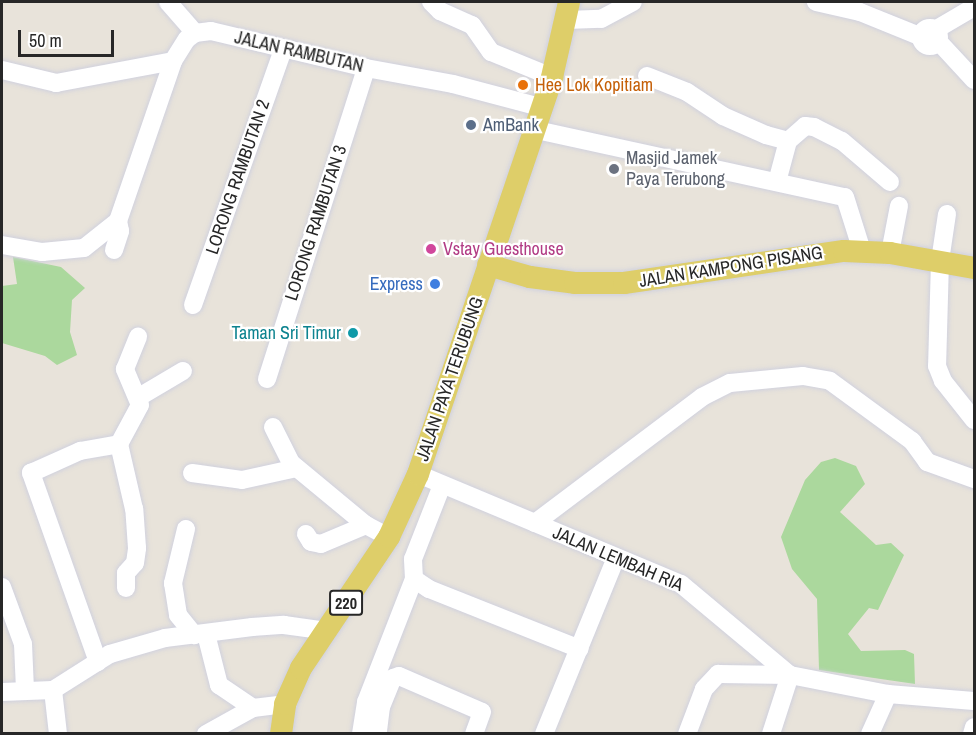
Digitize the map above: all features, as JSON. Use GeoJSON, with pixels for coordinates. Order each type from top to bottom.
{"type":"FeatureCollection","features":[{"type":"Feature","properties":{"kind":"main road","name":"JALAN PAYA TERUBUNG"},"geometry":{"type":"LineString","coordinates":[[281,734],[285,704],[301,668],[389,537],[418,474],[532,129],[552,77],[567,11]]}},
{"type":"Feature","properties":{"kind":"main road","name":"JALAN KAMPONG PISANG"},"geometry":{"type":"LineString","coordinates":[[488,265],[551,281],[624,284],[812,254],[862,251],[890,253],[975,268]]}},
{"type":"Feature","properties":{"kind":"street"},"geometry":{"type":"LineString","coordinates":[[114,250],[120,231],[118,221],[173,61],[195,33],[168,2]]}},
{"type":"Feature","properties":{"kind":"street"},"geometry":{"type":"LineString","coordinates":[[431,2],[440,11],[472,25],[491,52],[552,77]]}},
{"type":"Feature","properties":{"kind":"street"},"geometry":{"type":"LineString","coordinates":[[567,11],[601,19],[633,2]]}},
{"type":"Feature","properties":{"kind":"street"},"geometry":{"type":"LineString","coordinates":[[816,2],[860,12],[932,36],[975,80]]}},
{"type":"Feature","properties":{"kind":"street"},"geometry":{"type":"LineString","coordinates":[[932,36],[975,7]]}},
{"type":"Feature","properties":{"kind":"street","name":"JALAN RAMBUTAN"},"geometry":{"type":"LineString","coordinates":[[195,33],[211,31],[366,68],[453,84],[540,107]]}},
{"type":"Feature","properties":{"kind":"street","name":"LORONG RAMBUTAN 2"},"geometry":{"type":"LineString","coordinates":[[193,305],[283,49]]}},
{"type":"Feature","properties":{"kind":"street"},"geometry":{"type":"LineString","coordinates":[[2,70],[49,83],[173,61]]}},
{"type":"Feature","properties":{"kind":"street","name":"LORONG RAMBUTAN 3"},"geometry":{"type":"LineString","coordinates":[[267,379],[366,68]]}},
{"type":"Feature","properties":{"kind":"street"},"geometry":{"type":"LineString","coordinates":[[647,76],[687,92],[723,116],[788,141]]}},
{"type":"Feature","properties":{"kind":"street"},"geometry":{"type":"LineString","coordinates":[[777,182],[788,141],[801,128],[810,126],[842,141],[890,182]]}},
{"type":"Feature","properties":{"kind":"street"},"geometry":{"type":"LineString","coordinates":[[532,129],[845,197],[862,251]]}},
{"type":"Feature","properties":{"kind":"street"},"geometry":{"type":"LineString","coordinates":[[890,253],[899,206]]}},
{"type":"Feature","properties":{"kind":"street"},"geometry":{"type":"LineString","coordinates":[[947,214],[940,261],[937,366],[943,381],[975,420]]}},
{"type":"Feature","properties":{"kind":"street"},"geometry":{"type":"LineString","coordinates":[[2,245],[42,252],[84,248],[118,221]]}},
{"type":"Feature","properties":{"kind":"street"},"geometry":{"type":"LineString","coordinates":[[126,588],[126,573],[135,563],[137,548],[134,509],[119,444],[138,411],[139,397],[125,369],[138,337]]}},
{"type":"Feature","properties":{"kind":"street"},"geometry":{"type":"LineString","coordinates":[[139,397],[183,371]]}},
{"type":"Feature","properties":{"kind":"street"},"geometry":{"type":"LineString","coordinates":[[536,523],[702,397],[730,383],[803,376],[830,381],[912,441],[927,462],[975,479]]}},
{"type":"Feature","properties":{"kind":"street"},"geometry":{"type":"LineString","coordinates":[[273,427],[297,468],[366,525],[389,537]]}},
{"type":"Feature","properties":{"kind":"street"},"geometry":{"type":"LineString","coordinates":[[98,662],[31,473],[80,451],[119,444]]}},
{"type":"Feature","properties":{"kind":"street"},"geometry":{"type":"LineString","coordinates":[[192,473],[242,480],[297,468]]}},
{"type":"Feature","properties":{"kind":"street","name":"JALAN LEMBAH RIA"},"geometry":{"type":"LineString","coordinates":[[418,474],[681,584],[790,675],[888,694],[975,701]]}},
{"type":"Feature","properties":{"kind":"street"},"geometry":{"type":"LineString","coordinates":[[374,732],[366,702],[414,579],[413,559],[442,484]]}},
{"type":"Feature","properties":{"kind":"street"},"geometry":{"type":"LineString","coordinates":[[306,534],[311,542],[321,544],[366,525]]}},
{"type":"Feature","properties":{"kind":"street"},"geometry":{"type":"LineString","coordinates":[[186,529],[173,583],[178,615],[200,634],[219,685],[253,708]]}},
{"type":"Feature","properties":{"kind":"street"},"geometry":{"type":"LineString","coordinates":[[544,734],[616,558]]}},
{"type":"Feature","properties":{"kind":"street"},"geometry":{"type":"LineString","coordinates":[[414,579],[429,589],[580,649]]}},
{"type":"Feature","properties":{"kind":"street"},"geometry":{"type":"LineString","coordinates":[[2,587],[23,644],[25,690]]}},
{"type":"Feature","properties":{"kind":"street"},"geometry":{"type":"LineString","coordinates":[[2,692],[53,690],[98,662],[139,644],[200,634],[284,625],[327,631]]}},
{"type":"Feature","properties":{"kind":"street"},"geometry":{"type":"LineString","coordinates":[[687,734],[704,688],[718,674],[790,675],[771,734]]}},
{"type":"Feature","properties":{"kind":"street"},"geometry":{"type":"LineString","coordinates":[[374,732],[393,678],[399,676],[482,712],[474,734]]}},
{"type":"Feature","properties":{"kind":"street"},"geometry":{"type":"LineString","coordinates":[[53,690],[58,734]]}},
{"type":"Feature","properties":{"kind":"street"},"geometry":{"type":"LineString","coordinates":[[870,734],[888,694]]}},
{"type":"Feature","properties":{"kind":"street"},"geometry":{"type":"LineString","coordinates":[[206,734],[223,728],[253,708],[285,704]]}},
{"type":"Feature","properties":{"kind":"street"},"geometry":{"type":"LineString","coordinates":[[972,734],[975,727]]}},
{"type":"Feature","properties":{"kind":"green space"},"geometry":{"type":"Polygon","coordinates":[[[13,257],[61,267],[85,288],[72,300],[70,332],[77,355],[57,365],[45,356],[2,343],[2,286],[17,284],[13,257]]]}},
{"type":"Feature","properties":{"kind":"green space"},"geometry":{"type":"Polygon","coordinates":[[[835,458],[856,466],[865,484],[840,512],[876,545],[891,543],[904,555],[878,610],[869,608],[848,634],[861,651],[905,650],[914,654],[915,684],[819,670],[817,599],[792,569],[781,537],[805,480],[821,462],[835,458]]]}},
{"type":"Feature","properties":{"kind":"place","name":"Hee Lok Kopitiam"},"geometry":{"type":"Point","coordinates":[523,85]}},
{"type":"Feature","properties":{"kind":"place","name":"AmBank"},"geometry":{"type":"Point","coordinates":[471,125]}},
{"type":"Feature","properties":{"kind":"place","name":"Masjid Jamek Paya Terubong"},"geometry":{"type":"Point","coordinates":[614,169]}},
{"type":"Feature","properties":{"kind":"place","name":"Vstay Guesthouse"},"geometry":{"type":"Point","coordinates":[431,249]}},
{"type":"Feature","properties":{"kind":"place","name":"Express"},"geometry":{"type":"Point","coordinates":[435,284]}},
{"type":"Feature","properties":{"kind":"place","name":"Taman Sri Timur"},"geometry":{"type":"Point","coordinates":[353,333]}}]}
